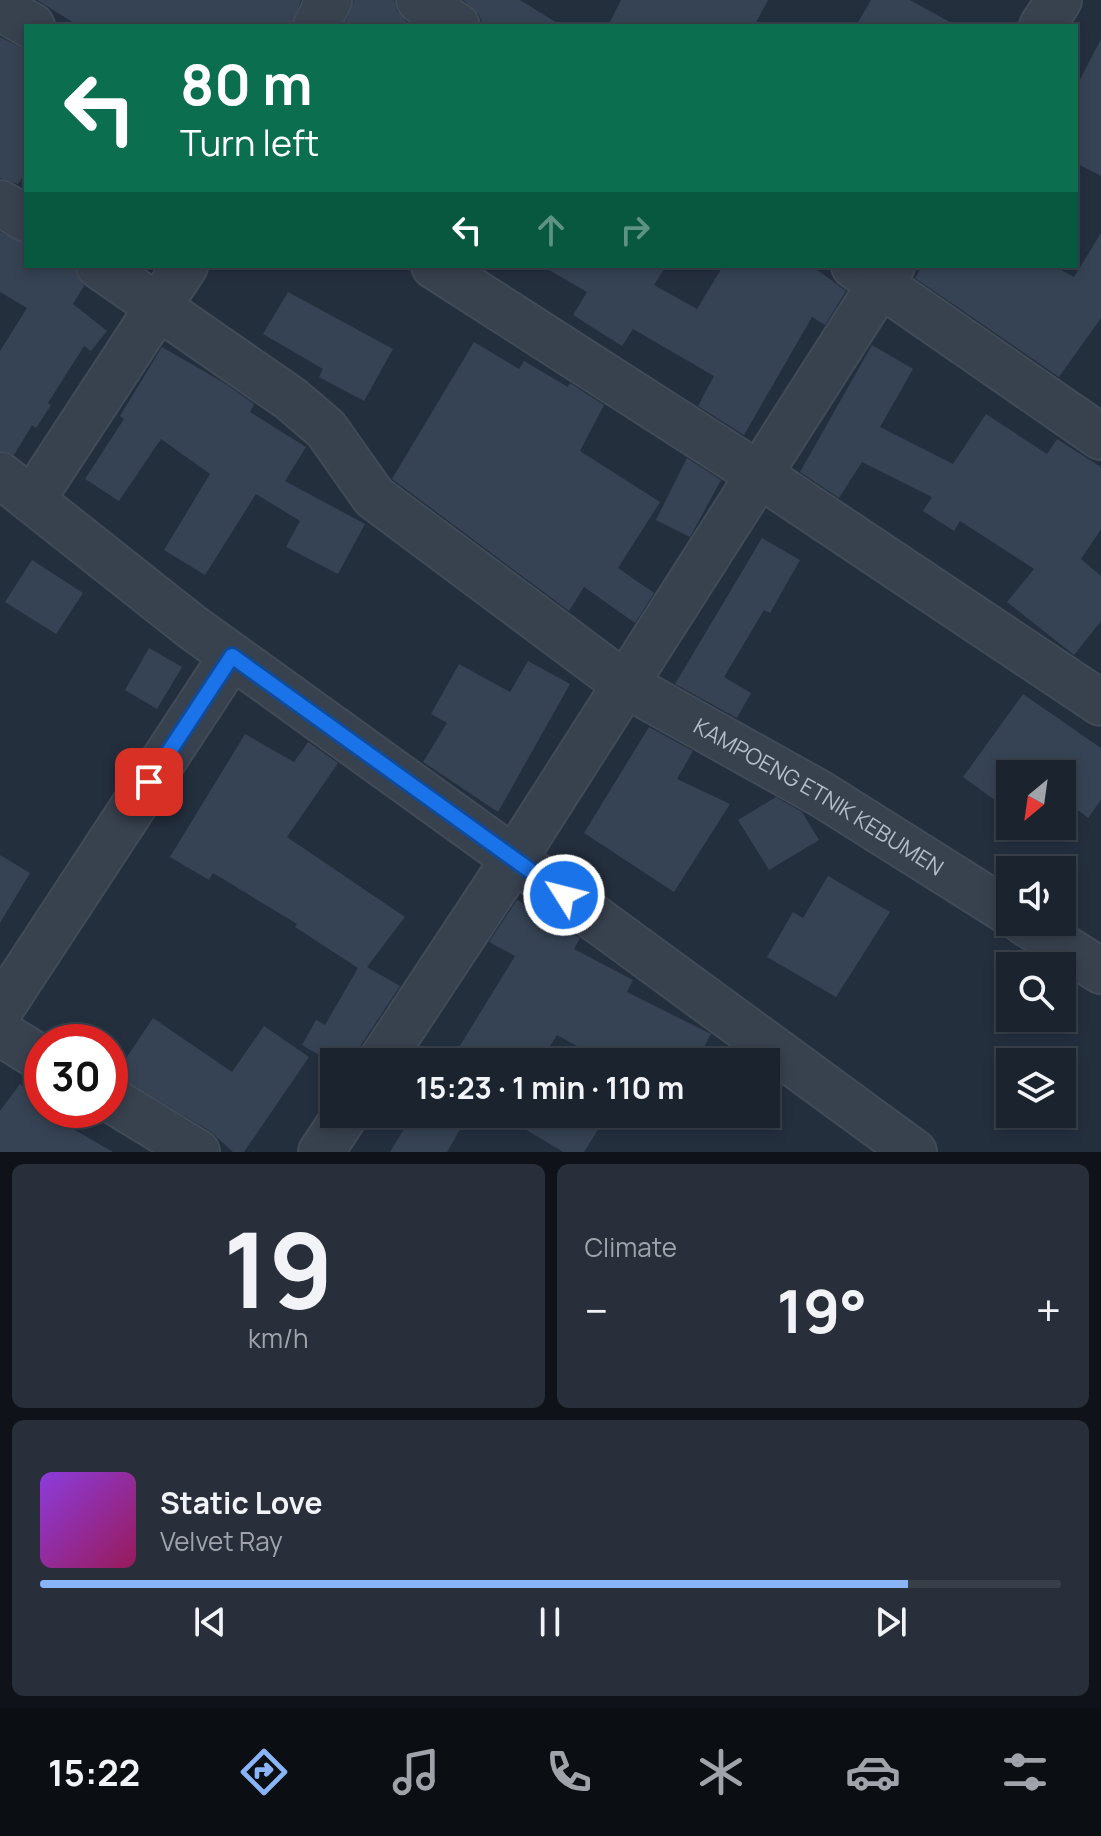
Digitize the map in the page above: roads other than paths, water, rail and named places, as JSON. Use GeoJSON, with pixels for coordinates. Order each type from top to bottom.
{"type":"FeatureCollection","features":[{"type":"Feature","properties":{"kind":"street"},"geometry":{"type":"LineString","coordinates":[[317,24],[329,0]]}},
{"type":"Feature","properties":{"kind":"street"},"geometry":{"type":"LineString","coordinates":[[419,0],[454,24]]}},
{"type":"Feature","properties":{"kind":"street"},"geometry":{"type":"LineString","coordinates":[[1043,24],[1059,0]]}},
{"type":"Feature","properties":{"kind":"street"},"geometry":{"type":"LineString","coordinates":[[0,8],[28,24]]}},
{"type":"Feature","properties":{"kind":"street"},"geometry":{"type":"LineString","coordinates":[[0,203],[24,218]]}},
{"type":"Feature","properties":{"kind":"street","name":"KAMPOENG ETNIK KEBUMEN"},"geometry":{"type":"LineString","coordinates":[[102,268],[161,306],[326,429],[374,497],[626,685],[821,794],[996,904]]}},
{"type":"Feature","properties":{"kind":"street"},"geometry":{"type":"LineString","coordinates":[[184,268],[161,306],[16,488],[232,656],[914,1152]]}},
{"type":"Feature","properties":{"kind":"street"},"geometry":{"type":"LineString","coordinates":[[437,268],[761,476],[1101,703]]}},
{"type":"Feature","properties":{"kind":"street"},"geometry":{"type":"LineString","coordinates":[[389,1048],[761,476],[876,271],[1101,437]]}},
{"type":"Feature","properties":{"kind":"street"},"geometry":{"type":"LineString","coordinates":[[0,1010],[232,656]]}},
{"type":"Feature","properties":{"kind":"street"},"geometry":{"type":"LineString","coordinates":[[1046,936],[1101,971]]}},
{"type":"Feature","properties":{"kind":"street"},"geometry":{"type":"LineString","coordinates":[[0,1033],[24,1048]]}},
{"type":"Feature","properties":{"kind":"street"},"geometry":{"type":"LineString","coordinates":[[128,1110],[197,1152]]}},
{"type":"Feature","properties":{"kind":"street"},"geometry":{"type":"LineString","coordinates":[[321,1152],[337,1128]]}}]}
